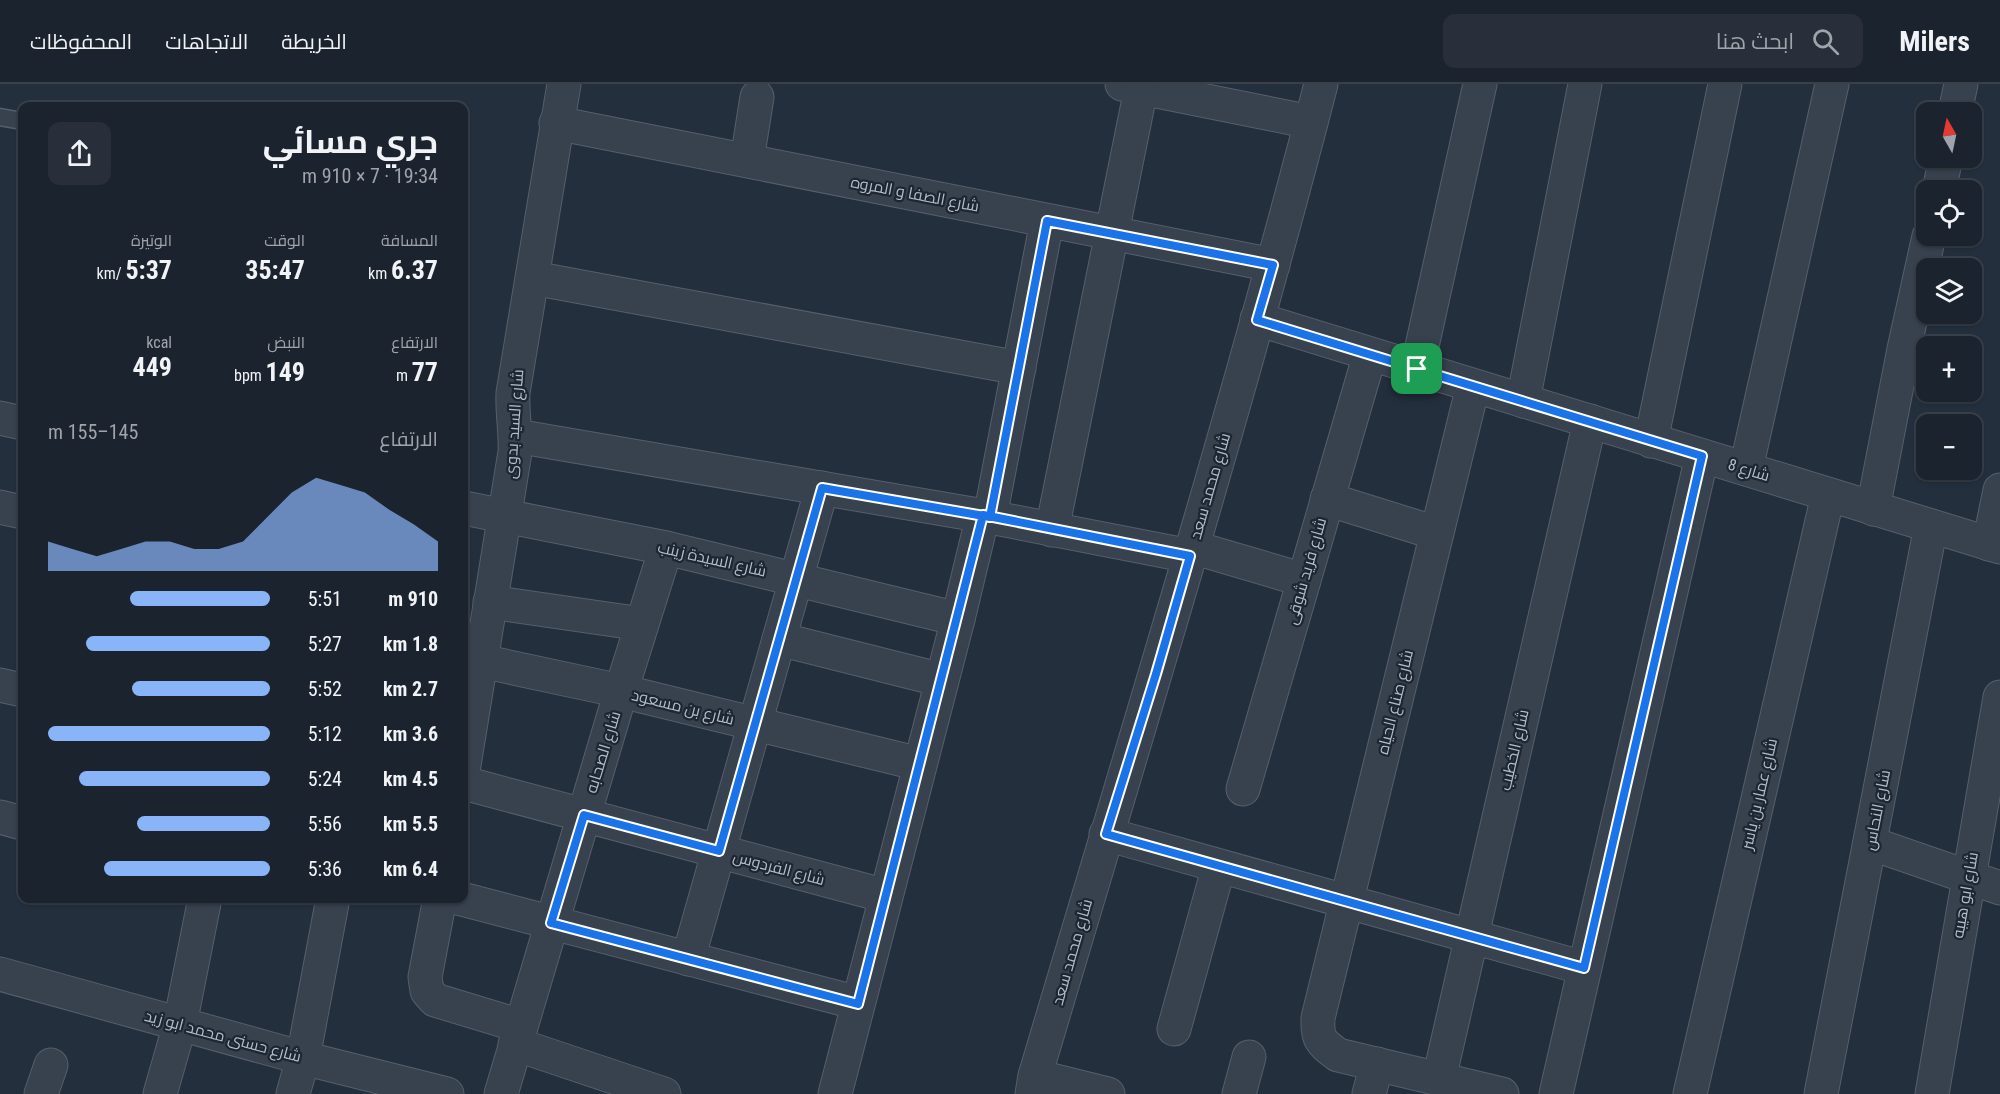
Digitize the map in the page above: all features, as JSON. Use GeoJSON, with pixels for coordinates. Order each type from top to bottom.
{"type":"FeatureCollection","features":[{"type":"Feature","properties":{"kind":"street","name":"شارع السيد بدوى"},"geometry":{"type":"LineString","coordinates":[[468,741],[516,436],[512,411],[513,393],[564,84]]}},
{"type":"Feature","properties":{"kind":"street","name":"شارع محمد سعد"},"geometry":{"type":"LineString","coordinates":[[1033,1085],[1106,834],[1156,674],[1273,265],[1321,84]]}},
{"type":"Feature","properties":{"kind":"street"},"geometry":{"type":"LineString","coordinates":[[1417,369],[1480,84]]}},
{"type":"Feature","properties":{"kind":"street"},"geometry":{"type":"LineString","coordinates":[[1523,401],[1585,84]]}},
{"type":"Feature","properties":{"kind":"street"},"geometry":{"type":"LineString","coordinates":[[1651,441],[1725,84]]}},
{"type":"Feature","properties":{"kind":"street"},"geometry":{"type":"LineString","coordinates":[[1746,469],[1832,84]]}},
{"type":"Feature","properties":{"kind":"street"},"geometry":{"type":"LineString","coordinates":[[1957,102],[1961,84]]}},
{"type":"Feature","properties":{"kind":"street"},"geometry":{"type":"LineString","coordinates":[[1052,530],[1113,234],[1134,85],[1311,123]]}},
{"type":"Feature","properties":{"kind":"street"},"geometry":{"type":"LineString","coordinates":[[747,160],[757,97]]}},
{"type":"Feature","properties":{"kind":"street","name":"شارع الصفا و المروه"},"geometry":{"type":"LineString","coordinates":[[556,123],[1273,265]]}},
{"type":"Feature","properties":{"kind":"street"},"geometry":{"type":"LineString","coordinates":[[835,1094],[958,619],[987,516],[1019,368],[1047,221]]}},
{"type":"Feature","properties":{"kind":"street"},"geometry":{"type":"LineString","coordinates":[[1873,508],[1927,246]]}},
{"type":"Feature","properties":{"kind":"street"},"geometry":{"type":"LineString","coordinates":[[533,278],[1019,368]]}},
{"type":"Feature","properties":{"kind":"street","name":"شارع 8"},"geometry":{"type":"LineString","coordinates":[[1257,320],[1994,546]]}},
{"type":"Feature","properties":{"kind":"street","name":"شارع فريد شوقى"},"geometry":{"type":"LineString","coordinates":[[1243,789],[1370,354]]}},
{"type":"Feature","properties":{"kind":"street","name":"شارع صناع الحياه"},"geometry":{"type":"LineString","coordinates":[[1373,1079],[1322,1044],[1317,1034],[1318,1018],[1473,386]]}},
{"type":"Feature","properties":{"kind":"street"},"geometry":{"type":"LineString","coordinates":[[0,418],[18,422]]}},
{"type":"Feature","properties":{"kind":"street","name":"شارع الخطيب"},"geometry":{"type":"LineString","coordinates":[[1438,1079],[1590,421]]}},
{"type":"Feature","properties":{"kind":"street"},"geometry":{"type":"LineString","coordinates":[[516,436],[987,516],[1052,530],[1191,552],[1304,580]]}},
{"type":"Feature","properties":{"kind":"street"},"geometry":{"type":"LineString","coordinates":[[1556,1094],[1702,456]]}},
{"type":"Feature","properties":{"kind":"street"},"geometry":{"type":"LineString","coordinates":[[688,959],[822,488]]}},
{"type":"Feature","properties":{"kind":"street"},"geometry":{"type":"LineString","coordinates":[[1994,546],[2000,490]]}},
{"type":"Feature","properties":{"kind":"street","name":"شارع عمار بن ياسر"},"geometry":{"type":"LineString","coordinates":[[1690,1094],[1828,495]]}},
{"type":"Feature","properties":{"kind":"street"},"geometry":{"type":"LineString","coordinates":[[1327,500],[1436,533]]}},
{"type":"Feature","properties":{"kind":"street"},"geometry":{"type":"LineString","coordinates":[[0,507],[18,511]]}},
{"type":"Feature","properties":{"kind":"street","name":"شارع السيدة زينب"},"geometry":{"type":"LineString","coordinates":[[468,509],[666,548],[958,619]]}},
{"type":"Feature","properties":{"kind":"street","name":"شارع النحاس"},"geometry":{"type":"LineString","coordinates":[[1821,1094],[1931,526]]}},
{"type":"Feature","properties":{"kind":"street","name":"شارع الصحابه"},"geometry":{"type":"LineString","coordinates":[[501,1094],[666,548]]}},
{"type":"Feature","properties":{"kind":"street"},"geometry":{"type":"LineString","coordinates":[[490,602],[642,624]]}},
{"type":"Feature","properties":{"kind":"street"},"geometry":{"type":"LineString","coordinates":[[779,639],[942,680]]}},
{"type":"Feature","properties":{"kind":"street","name":"شارع بن مسعود"},"geometry":{"type":"LineString","coordinates":[[481,662],[621,691],[920,764]]}},
{"type":"Feature","properties":{"kind":"street"},"geometry":{"type":"LineString","coordinates":[[0,685],[18,689]]}},
{"type":"Feature","properties":{"kind":"street","name":"شارع ابو هيبه"},"geometry":{"type":"LineString","coordinates":[[1932,1094],[2000,697]]}},
{"type":"Feature","properties":{"kind":"street","name":"شارع الفردوس"},"geometry":{"type":"LineString","coordinates":[[468,784],[886,896]]}},
{"type":"Feature","properties":{"kind":"street"},"geometry":{"type":"LineString","coordinates":[[0,817],[18,822]]}},
{"type":"Feature","properties":{"kind":"street"},"geometry":{"type":"LineString","coordinates":[[1106,834],[1584,968]]}},
{"type":"Feature","properties":{"kind":"street"},"geometry":{"type":"LineString","coordinates":[[1870,843],[2000,888]]}},
{"type":"Feature","properties":{"kind":"street"},"geometry":{"type":"LineString","coordinates":[[1174,1029],[1219,866]]}},
{"type":"Feature","properties":{"kind":"street"},"geometry":{"type":"LineString","coordinates":[[468,901],[858,1004]]}},
{"type":"Feature","properties":{"kind":"street"},"geometry":{"type":"LineString","coordinates":[[160,1094],[180,1024],[204,903]]}},
{"type":"Feature","properties":{"kind":"street"},"geometry":{"type":"LineString","coordinates":[[293,1094],[303,1058],[332,903]]}},
{"type":"Feature","properties":{"kind":"street"},"geometry":{"type":"LineString","coordinates":[[439,903],[425,977],[427,991],[435,1000],[664,1094]]}},
{"type":"Feature","properties":{"kind":"street","name":"شارع حسنى محمد ابو زيد"},"geometry":{"type":"LineString","coordinates":[[0,974],[303,1058],[447,1094]]}},
{"type":"Feature","properties":{"kind":"street"},"geometry":{"type":"LineString","coordinates":[[1239,1094],[1249,1057]]}},
{"type":"Feature","properties":{"kind":"street"},"geometry":{"type":"LineString","coordinates":[[1373,1079],[1438,1079],[1502,1094]]}},
{"type":"Feature","properties":{"kind":"street"},"geometry":{"type":"LineString","coordinates":[[1033,1085],[1108,1094]]}},
{"type":"Feature","properties":{"kind":"lane"},"geometry":{"type":"LineString","coordinates":[[0,117],[18,120]]}},
{"type":"Feature","properties":{"kind":"route"},"geometry":{"type":"LineString","coordinates":[[1417,369],[1257,320],[1273,265],[1047,221],[990,517],[902,501],[822,488],[719,851],[584,815],[551,923],[858,1004],[958,619],[983,515],[1052,530],[1190,556],[1106,834],[1584,968],[1702,456],[1417,369]]}}]}
